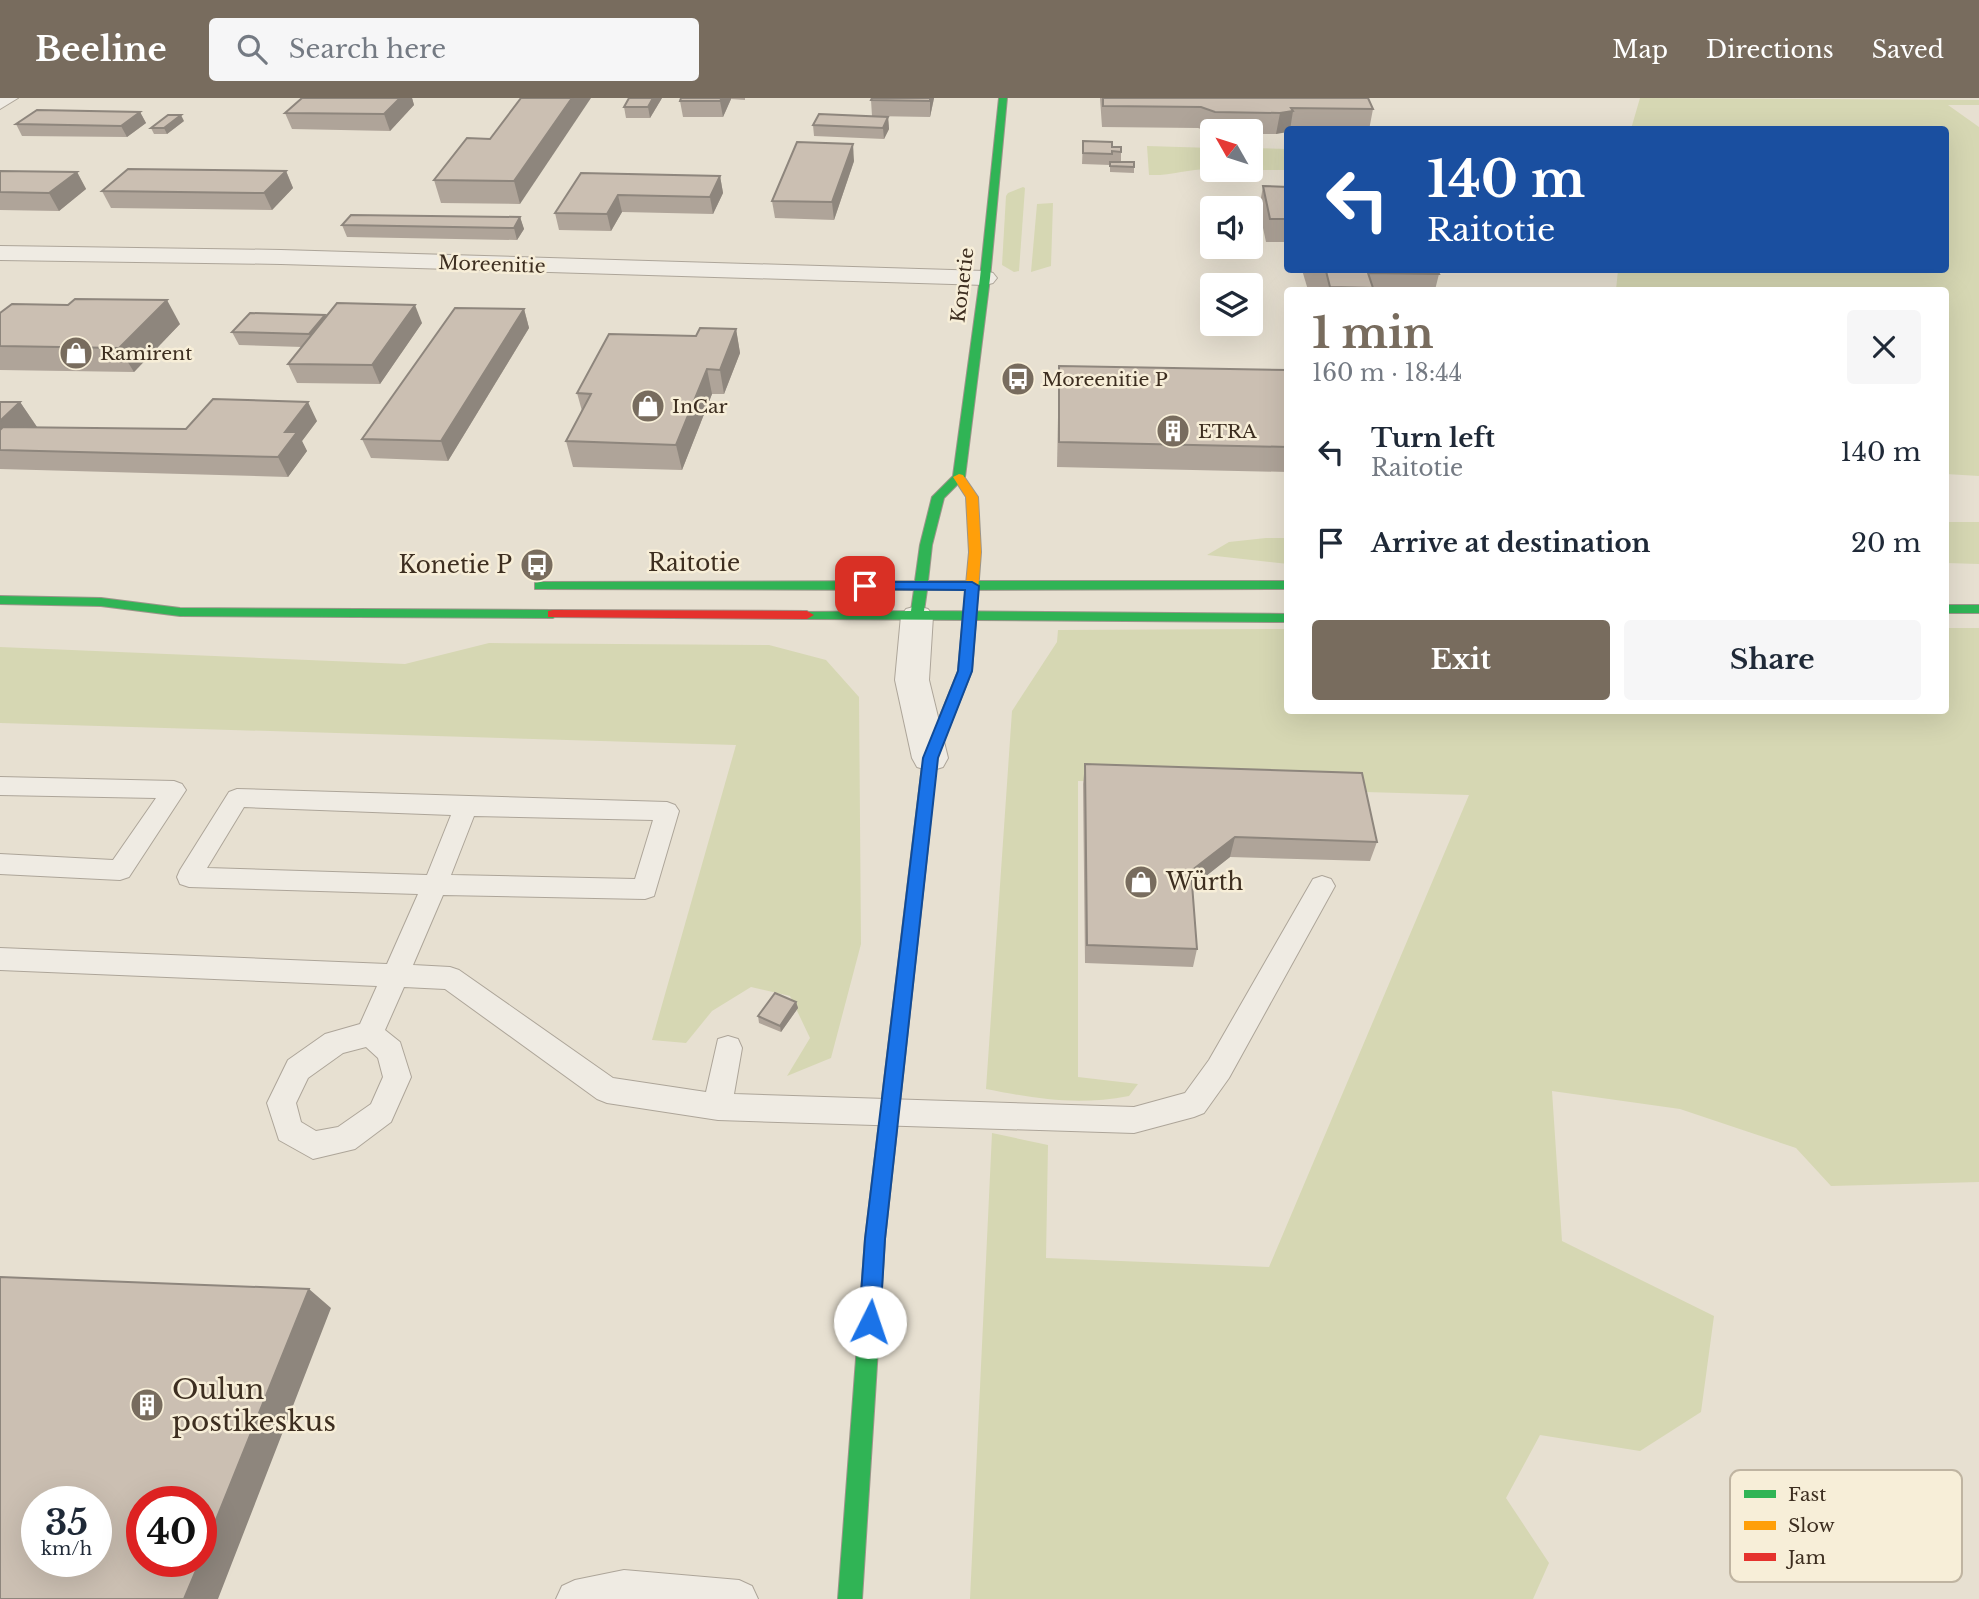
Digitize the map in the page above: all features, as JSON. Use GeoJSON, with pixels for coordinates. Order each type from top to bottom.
{"type":"FeatureCollection","features":[{"type":"Feature","properties":{"kind":"street"},"geometry":{"type":"LineString","coordinates":[[0,103],[9,98]]}},
{"type":"Feature","properties":{"kind":"street","name":"Konetie"},"geometry":{"type":"LineString","coordinates":[[959,477],[985,278],[1003,98]]}},
{"type":"Feature","properties":{"kind":"street","name":"Moreenitie"},"geometry":{"type":"LineString","coordinates":[[0,253],[281,257],[985,278]]}},
{"type":"Feature","properties":{"kind":"street"},"geometry":{"type":"LineString","coordinates":[[850,1599],[875,1239],[930,758],[965,671],[975,552],[972,497],[959,477],[938,497],[926,545],[918,601],[912,680],[930,758]]}},
{"type":"Feature","properties":{"kind":"street","name":"Raitotie"},"geometry":{"type":"LineString","coordinates":[[0,600],[102,602],[180,612],[918,601],[972,586],[1284,585]]}},
{"type":"Feature","properties":{"kind":"street","name":"Raitotie"},"geometry":{"type":"LineString","coordinates":[[521,586],[918,601],[969,616],[1284,618]]}},
{"type":"Feature","properties":{"kind":"street","name":"Raitotie"},"geometry":{"type":"LineString","coordinates":[[102,602],[165,593]]}},
{"type":"Feature","properties":{"kind":"street"},"geometry":{"type":"LineString","coordinates":[[1949,609],[1979,609]]}},
{"type":"Feature","properties":{"kind":"lane"},"geometry":{"type":"LineString","coordinates":[[0,786],[174,790],[120,870],[0,864]]}},
{"type":"Feature","properties":{"kind":"lane"},"geometry":{"type":"LineString","coordinates":[[237,798],[466,807],[667,811],[645,889],[189,877],[237,798]]}},
{"type":"Feature","properties":{"kind":"lane"},"geometry":{"type":"LineString","coordinates":[[370,1034],[466,807]]}},
{"type":"Feature","properties":{"kind":"lane"},"geometry":{"type":"LineString","coordinates":[[0,959],[450,978],[607,1090],[718,1107],[1134,1120],[1194,1104],[1219,1069],[1322,886]]}},
{"type":"Feature","properties":{"kind":"lane"},"geometry":{"type":"LineString","coordinates":[[370,1034],[390,1051],[397,1077],[381,1113],[345,1139],[313,1145],[289,1130],[281,1102],[298,1069],[335,1043],[370,1034]]}},
{"type":"Feature","properties":{"kind":"lane"},"geometry":{"type":"LineString","coordinates":[[718,1107],[728,1048]]}},
{"type":"Feature","properties":{"kind":"lane"},"geometry":{"type":"LineString","coordinates":[[575,1599],[624,1589],[739,1599]]}},
{"type":"Feature","properties":{"kind":"green space"},"geometry":{"type":"Polygon","coordinates":[[[1640,98],[1979,100],[1979,105],[1948,105],[1979,127],[1979,476],[1949,474],[1949,287],[1616,287],[1618,273],[1949,273],[1949,126],[1632,126],[1640,98]]]}},
{"type":"Feature","properties":{"kind":"green space"},"geometry":{"type":"Polygon","coordinates":[[[1147,146],[1200,148],[1200,170],[1149,175],[1147,146]]]}},
{"type":"Feature","properties":{"kind":"green space"},"geometry":{"type":"Polygon","coordinates":[[[1264,148],[1284,149],[1284,170],[1264,170],[1264,148]]]}},
{"type":"Feature","properties":{"kind":"green space"},"geometry":{"type":"Polygon","coordinates":[[[1023,187],[1019,271],[1014,272],[1002,265],[1006,196],[1023,187]]]}},
{"type":"Feature","properties":{"kind":"green space"},"geometry":{"type":"Polygon","coordinates":[[[1053,203],[1051,266],[1031,272],[1037,204],[1053,203]]]}},
{"type":"Feature","properties":{"kind":"green space"},"geometry":{"type":"Polygon","coordinates":[[[1949,522],[1979,522],[1979,564],[1949,563],[1949,522]]]}},
{"type":"Feature","properties":{"kind":"green space"},"geometry":{"type":"Polygon","coordinates":[[[1284,538],[1284,564],[1207,555],[1229,542],[1284,538]]]}},
{"type":"Feature","properties":{"kind":"green space"},"geometry":{"type":"Polygon","coordinates":[[[1949,628],[1979,628],[1979,1182],[1831,1186],[1796,1148],[1680,1109],[1552,1091],[1562,1241],[1714,1316],[1701,1412],[1640,1451],[1540,1435],[1506,1498],[1549,1563],[1533,1599],[970,1599],[992,1133],[1048,1145],[1046,1258],[1269,1267],[1469,795],[1365,792],[1362,787],[1078,781],[1078,1077],[1138,1084],[1129,1096],[1092,1101],[1040,1098],[986,1089],[1012,711],[1057,642],[1058,630],[1284,629],[1284,714],[1949,714],[1949,628]]]}},
{"type":"Feature","properties":{"kind":"green space"},"geometry":{"type":"Polygon","coordinates":[[[489,643],[769,645],[826,660],[859,697],[861,944],[831,1058],[787,1076],[810,1038],[790,996],[751,987],[712,1011],[686,1043],[652,1040],[736,745],[0,723],[0,647],[405,664],[489,643]]]}},
{"type":"Feature","properties":{"kind":"building"},"geometry":{"type":"Polygon","coordinates":[[[302,98],[400,98],[384,114],[285,113],[302,98]]]}},
{"type":"Feature","properties":{"kind":"building"},"geometry":{"type":"Polygon","coordinates":[[[521,98],[572,98],[514,181],[434,180],[467,138],[490,139],[521,98]]]}},
{"type":"Feature","properties":{"kind":"building"},"geometry":{"type":"Polygon","coordinates":[[[629,98],[653,98],[648,107],[624,107],[629,98]]]}},
{"type":"Feature","properties":{"kind":"building"},"geometry":{"type":"Polygon","coordinates":[[[681,98],[722,98],[720,101],[680,101],[681,98]]]}},
{"type":"Feature","properties":{"kind":"building"},"geometry":{"type":"Polygon","coordinates":[[[930,98],[930,101],[871,100],[930,98]]]}},
{"type":"Feature","properties":{"kind":"building"},"geometry":{"type":"Polygon","coordinates":[[[1103,98],[1368,98],[1373,109],[1291,108],[1293,111],[1280,113],[1215,112],[1201,107],[1103,106],[1103,98]]]}},
{"type":"Feature","properties":{"kind":"building"},"geometry":{"type":"Polygon","coordinates":[[[37,110],[140,112],[121,126],[16,124],[37,110]]]}},
{"type":"Feature","properties":{"kind":"building"},"geometry":{"type":"Polygon","coordinates":[[[819,114],[888,117],[883,128],[813,125],[819,114]]]}},
{"type":"Feature","properties":{"kind":"building"},"geometry":{"type":"Polygon","coordinates":[[[168,115],[181,115],[164,128],[151,128],[168,115]]]}},
{"type":"Feature","properties":{"kind":"building"},"geometry":{"type":"Polygon","coordinates":[[[1083,141],[1112,142],[1112,147],[1121,147],[1121,152],[1083,153],[1083,141]]]}},
{"type":"Feature","properties":{"kind":"building"},"geometry":{"type":"Polygon","coordinates":[[[797,142],[853,144],[832,202],[772,201],[797,142]]]}},
{"type":"Feature","properties":{"kind":"building"},"geometry":{"type":"Polygon","coordinates":[[[1110,162],[1134,162],[1134,167],[1110,166],[1110,162]]]}},
{"type":"Feature","properties":{"kind":"building"},"geometry":{"type":"Polygon","coordinates":[[[128,169],[286,171],[264,193],[102,191],[128,169]]]}},
{"type":"Feature","properties":{"kind":"building"},"geometry":{"type":"Polygon","coordinates":[[[0,171],[77,172],[49,193],[0,192],[0,171]]]}},
{"type":"Feature","properties":{"kind":"building"},"geometry":{"type":"Polygon","coordinates":[[[581,173],[720,176],[710,197],[618,195],[607,214],[555,213],[581,173]]]}},
{"type":"Feature","properties":{"kind":"building"},"geometry":{"type":"Polygon","coordinates":[[[1263,186],[1284,187],[1284,219],[1270,219],[1263,186]]]}},
{"type":"Feature","properties":{"kind":"building"},"geometry":{"type":"Polygon","coordinates":[[[351,215],[520,217],[514,228],[342,225],[351,215]]]}},
{"type":"Feature","properties":{"kind":"building"},"geometry":{"type":"Polygon","coordinates":[[[1326,273],[1368,273],[1373,287],[1330,287],[1326,273]]]}},
{"type":"Feature","properties":{"kind":"building"},"geometry":{"type":"Polygon","coordinates":[[[1368,273],[1438,273],[1439,274],[1368,273]]]}},
{"type":"Feature","properties":{"kind":"building"},"geometry":{"type":"Polygon","coordinates":[[[75,299],[167,300],[119,348],[0,346],[0,313],[12,304],[68,305],[75,299]]]}},
{"type":"Feature","properties":{"kind":"building"},"geometry":{"type":"Polygon","coordinates":[[[337,303],[415,305],[372,365],[288,364],[337,303]]]}},
{"type":"Feature","properties":{"kind":"building"},"geometry":{"type":"Polygon","coordinates":[[[455,308],[524,309],[441,441],[362,439],[455,308]]]}},
{"type":"Feature","properties":{"kind":"building"},"geometry":{"type":"Polygon","coordinates":[[[250,313],[325,315],[309,334],[232,332],[250,313]]]}},
{"type":"Feature","properties":{"kind":"building","name":"InCar"},"geometry":{"type":"Polygon","coordinates":[[[700,328],[736,329],[720,370],[707,369],[676,445],[566,441],[591,394],[577,393],[609,334],[696,336],[700,328]]]}},
{"type":"Feature","properties":{"kind":"building","name":"ETRA"},"geometry":{"type":"Polygon","coordinates":[[[1059,366],[1284,370],[1284,447],[1059,442],[1059,366]]]}},
{"type":"Feature","properties":{"kind":"building"},"geometry":{"type":"Polygon","coordinates":[[[213,399],[308,402],[285,432],[297,432],[278,457],[0,450],[0,430],[3,427],[186,429],[213,399]]]}},
{"type":"Feature","properties":{"kind":"building"},"geometry":{"type":"Polygon","coordinates":[[[0,402],[20,402],[0,421],[0,402]]]}},
{"type":"Feature","properties":{"kind":"building","name":"Würth"},"geometry":{"type":"Polygon","coordinates":[[[1085,764],[1362,773],[1377,842],[1235,837],[1191,871],[1197,949],[1087,945],[1085,764]]]}},
{"type":"Feature","properties":{"kind":"building"},"geometry":{"type":"Polygon","coordinates":[[[775,993],[796,1002],[780,1026],[758,1016],[775,993]]]}},
{"type":"Feature","properties":{"kind":"building","name":"Oulun postikeskus"},"geometry":{"type":"Polygon","coordinates":[[[0,1277],[309,1289],[217,1517],[217,1486],[126,1486],[126,1577],[193,1577],[184,1599],[0,1599],[0,1277]]]}},
{"type":"Feature","properties":{"kind":"traffic: fast"},"geometry":{"type":"LineString","coordinates":[[917,616],[926,545],[938,497],[959,477],[985,278],[1003,98]]}},
{"type":"Feature","properties":{"kind":"traffic: fast"},"geometry":{"type":"LineString","coordinates":[[540,586],[1284,585]]}},
{"type":"Feature","properties":{"kind":"traffic: fast"},"geometry":{"type":"LineString","coordinates":[[0,600],[101,602],[180,612],[553,614]]}},
{"type":"Feature","properties":{"kind":"traffic: fast"},"geometry":{"type":"LineString","coordinates":[[1949,609],[1979,609]]}},
{"type":"Feature","properties":{"kind":"traffic: fast"},"geometry":{"type":"LineString","coordinates":[[807,615],[1284,618]]}},
{"type":"Feature","properties":{"kind":"traffic: fast"},"geometry":{"type":"LineString","coordinates":[[850,1599],[875,1239],[919,856]]}},
{"type":"Feature","properties":{"kind":"traffic: slow"},"geometry":{"type":"LineString","coordinates":[[919,856],[930,758],[965,671],[975,552],[972,497],[959,477]]}},
{"type":"Feature","properties":{"kind":"traffic: jam"},"geometry":{"type":"LineString","coordinates":[[553,614],[807,615]]}},
{"type":"Feature","properties":{"kind":"place","name":"Ramirent"},"geometry":{"type":"Point","coordinates":[76,353]}},
{"type":"Feature","properties":{"kind":"place","name":"Moreenitie P"},"geometry":{"type":"Point","coordinates":[1018,379]}},
{"type":"Feature","properties":{"kind":"place","name":"InCar"},"geometry":{"type":"Point","coordinates":[648,406]}},
{"type":"Feature","properties":{"kind":"place","name":"ETRA"},"geometry":{"type":"Point","coordinates":[1173,431]}},
{"type":"Feature","properties":{"kind":"place","name":"Konetie P"},"geometry":{"type":"Point","coordinates":[537,565]}},
{"type":"Feature","properties":{"kind":"place","name":"Würth"},"geometry":{"type":"Point","coordinates":[1141,882]}},
{"type":"Feature","properties":{"kind":"place","name":"Oulun postikeskus"},"geometry":{"type":"Point","coordinates":[147,1405]}},
{"type":"Feature","properties":{"kind":"route"},"geometry":{"type":"LineString","coordinates":[[865,586],[972,586],[965,671],[930,758],[875,1239],[870,1322]]}}]}
